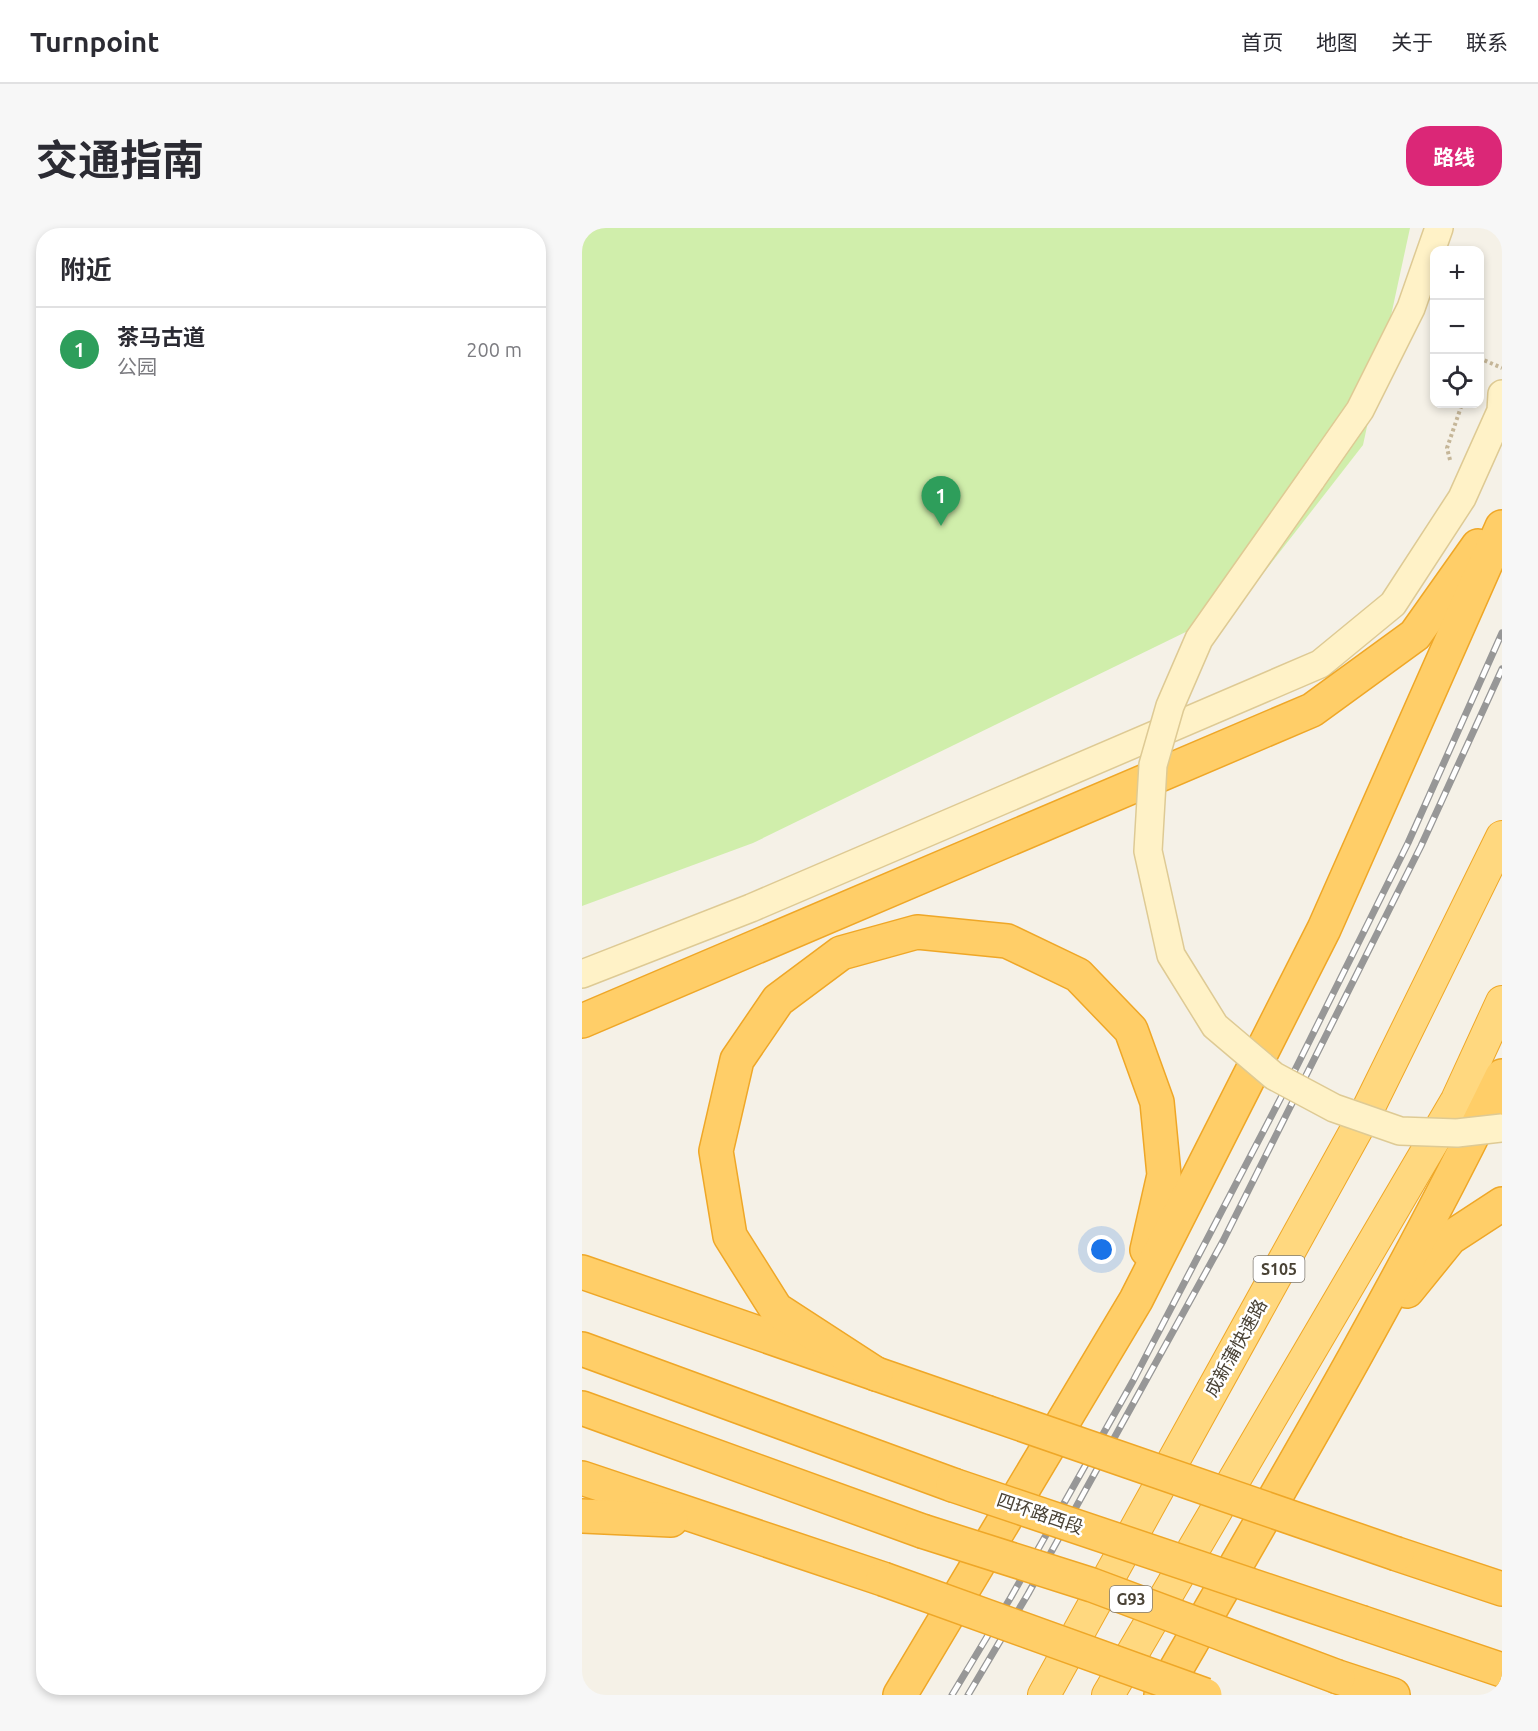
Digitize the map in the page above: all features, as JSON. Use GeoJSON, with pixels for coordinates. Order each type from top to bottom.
{"type":"FeatureCollection","features":[{"type":"Feature","properties":{"kind":"highway"},"geometry":{"type":"LineString","coordinates":[[582,1021],[1312,710],[1415,635],[1502,513]]}},
{"type":"Feature","properties":{"kind":"highway"},"geometry":{"type":"LineString","coordinates":[[900,1695],[1136,1299],[1324,930],[1502,527]]}},
{"type":"Feature","properties":{"kind":"highway","name":"成新蒲快速路"},"geometry":{"type":"LineString","coordinates":[[1044,1695],[1369,1107],[1502,837]]}},
{"type":"Feature","properties":{"kind":"highway"},"geometry":{"type":"LineString","coordinates":[[876,1374],[776,1309],[730,1236],[716,1151],[737,1060],[778,1000],[841,953],[917,932],[1008,941],[1078,975],[1131,1030],[1157,1102],[1164,1175],[1136,1299]]}},
{"type":"Feature","properties":{"kind":"highway"},"geometry":{"type":"LineString","coordinates":[[1108,1695],[1457,1100],[1502,1002]]}},
{"type":"Feature","properties":{"kind":"highway"},"geometry":{"type":"LineString","coordinates":[[1161,1695],[1362,1346],[1502,1076]]}},
{"type":"Feature","properties":{"kind":"highway"},"geometry":{"type":"LineString","coordinates":[[1362,1346],[1450,1238],[1502,1204]]}},
{"type":"Feature","properties":{"kind":"highway"},"geometry":{"type":"LineString","coordinates":[[582,1272],[1397,1554],[1495,1585]]}},
{"type":"Feature","properties":{"kind":"highway","name":"四环路西段"},"geometry":{"type":"LineString","coordinates":[[582,1349],[953,1485],[1502,1670]]}},
{"type":"Feature","properties":{"kind":"highway","name":"G93"},"geometry":{"type":"LineString","coordinates":[[582,1408],[922,1531],[1092,1585],[1338,1677],[1393,1695]]}},
{"type":"Feature","properties":{"kind":"highway"},"geometry":{"type":"LineString","coordinates":[[582,1478],[883,1579],[1205,1695]]}},
{"type":"Feature","properties":{"kind":"highway"},"geometry":{"type":"LineString","coordinates":[[582,1516],[712,1522]]}},
{"type":"Feature","properties":{"kind":"main road"},"geometry":{"type":"LineString","coordinates":[[1439,228],[1411,308],[1360,410],[1199,639],[1170,706],[1153,765],[1148,851],[1172,955],[1215,1026],[1274,1076],[1334,1108],[1400,1131],[1457,1133],[1502,1128]]}},
{"type":"Feature","properties":{"kind":"main road"},"geometry":{"type":"LineString","coordinates":[[582,974],[751,908],[1320,664],[1394,604],[1462,498],[1501,411],[1502,394]]}},
{"type":"Feature","properties":{"kind":"path"},"geometry":{"type":"LineString","coordinates":[[1484,360],[1502,368]]}},
{"type":"Feature","properties":{"kind":"green space"},"geometry":{"type":"Polygon","coordinates":[[[582,228],[1410,228],[1363,445],[1237,607],[753,843],[582,906],[582,228]]]}},
{"type":"Feature","properties":{"kind":"railway"},"geometry":{"type":"LineString","coordinates":[[952,1695],[1011,1597],[1133,1381],[1286,1088],[1408,843],[1502,633]]}},
{"type":"Feature","properties":{"kind":"railway"},"geometry":{"type":"LineString","coordinates":[[968,1695],[1028,1594],[1223,1241],[1421,846],[1502,669]]}},
{"type":"Feature","properties":{"kind":"place","name":"茶马古道"},"geometry":{"type":"Point","coordinates":[941,526]}}]}
